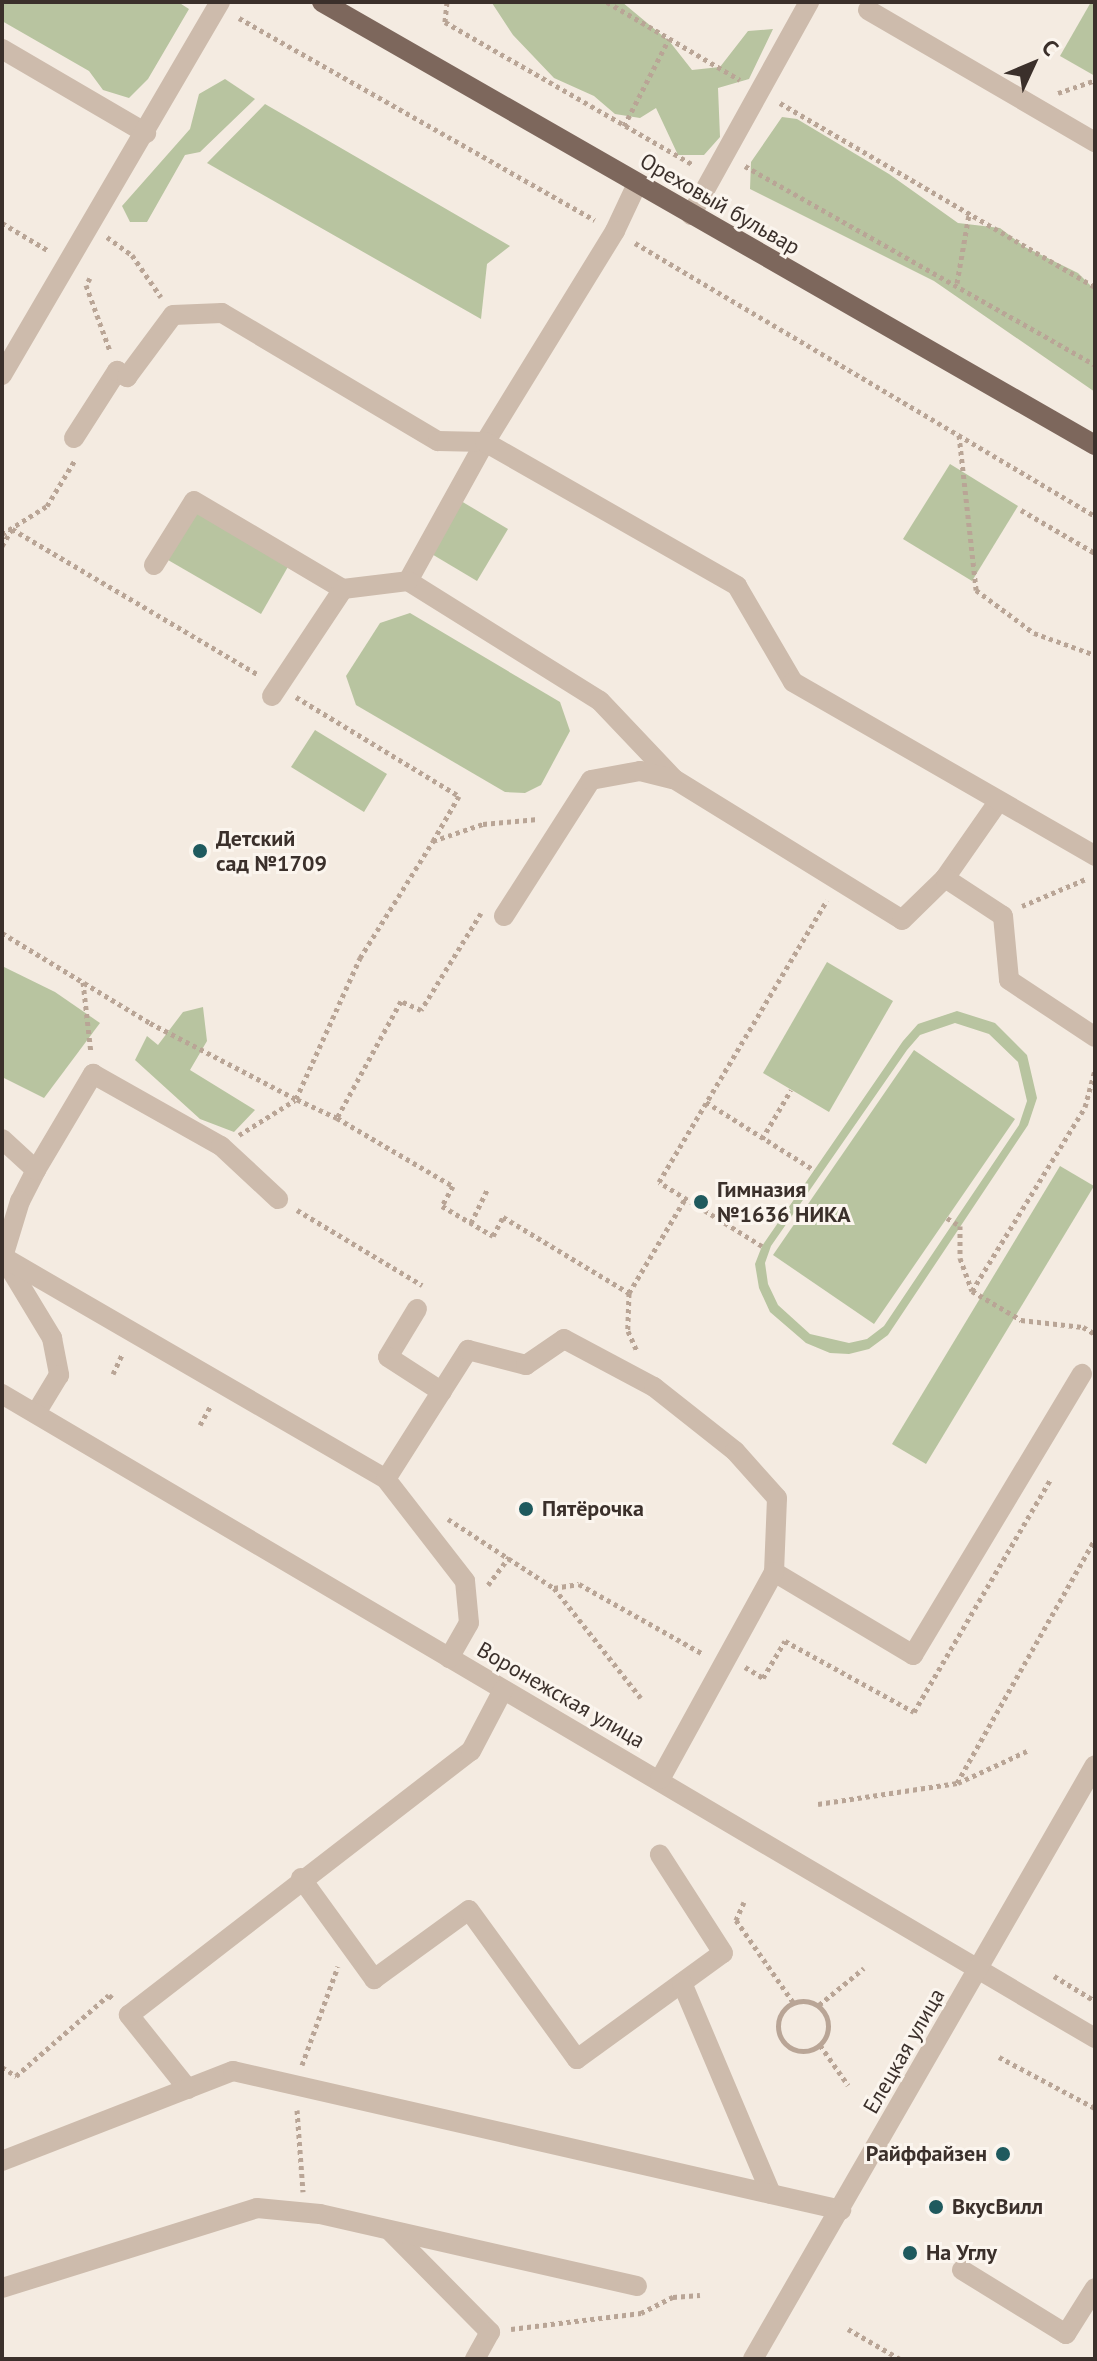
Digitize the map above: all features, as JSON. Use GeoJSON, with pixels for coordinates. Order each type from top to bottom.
{"type":"FeatureCollection","features":[{"type":"Feature","properties":{"kind":"main road","name":"Ореховый бульвар"},"geometry":{"type":"LineString","coordinates":[[322,2],[1095,445]]}},
{"type":"Feature","properties":{"kind":"street"},"geometry":{"type":"LineString","coordinates":[[691,215],[756,89],[809,2]]}},
{"type":"Feature","properties":{"kind":"street"},"geometry":{"type":"LineString","coordinates":[[2,375],[68,263],[98,231],[146,133],[219,4]]}},
{"type":"Feature","properties":{"kind":"street"},"geometry":{"type":"LineString","coordinates":[[864,5],[1095,142]]}},
{"type":"Feature","properties":{"kind":"street"},"geometry":{"type":"LineString","coordinates":[[2,49],[146,133]]}},
{"type":"Feature","properties":{"kind":"street"},"geometry":{"type":"LineString","coordinates":[[408,581],[485,442],[615,231],[637,184]]}},
{"type":"Feature","properties":{"kind":"street"},"geometry":{"type":"LineString","coordinates":[[74,438],[117,371],[127,377],[173,315],[222,313],[438,441],[485,442],[737,586],[793,682],[1095,856]]}},
{"type":"Feature","properties":{"kind":"street"},"geometry":{"type":"LineString","coordinates":[[154,565],[194,501],[343,589],[408,581],[600,701],[674,779],[902,920],[945,878],[998,802]]}},
{"type":"Feature","properties":{"kind":"street"},"geometry":{"type":"LineString","coordinates":[[275,691],[343,589]]}},
{"type":"Feature","properties":{"kind":"street"},"geometry":{"type":"LineString","coordinates":[[504,916],[591,780],[640,771],[674,779]]}},
{"type":"Feature","properties":{"kind":"street"},"geometry":{"type":"LineString","coordinates":[[945,878],[1003,916],[1009,980],[1095,1037]]}},
{"type":"Feature","properties":{"kind":"street"},"geometry":{"type":"LineString","coordinates":[[36,1413],[59,1375],[52,1338],[3,1257],[20,1201],[93,1074],[221,1146],[278,1199]]}},
{"type":"Feature","properties":{"kind":"street"},"geometry":{"type":"LineString","coordinates":[[2,1139],[36,1170]]}},
{"type":"Feature","properties":{"kind":"street"},"geometry":{"type":"LineString","coordinates":[[3,1257],[386,1479],[465,1581],[469,1623],[449,1658]]}},
{"type":"Feature","properties":{"kind":"street"},"geometry":{"type":"LineString","coordinates":[[417,1309],[388,1357],[442,1392]]}},
{"type":"Feature","properties":{"kind":"street"},"geometry":{"type":"LineString","coordinates":[[386,1479],[468,1350],[526,1365],[564,1339],[628,1373],[735,1451],[777,1498],[774,1572],[660,1779]]}},
{"type":"Feature","properties":{"kind":"street"},"geometry":{"type":"LineString","coordinates":[[774,1572],[913,1655],[1082,1374]]}},
{"type":"Feature","properties":{"kind":"street","name":"Воронежская улица"},"geometry":{"type":"LineString","coordinates":[[2,1394],[1095,2038]]}},
{"type":"Feature","properties":{"kind":"street"},"geometry":{"type":"LineString","coordinates":[[188,2089],[129,2015],[301,1878],[471,1751],[503,1690]]}},
{"type":"Feature","properties":{"kind":"street","name":"Елецкая улица"},"geometry":{"type":"LineString","coordinates":[[753,2359],[1095,1765]]}},
{"type":"Feature","properties":{"kind":"street"},"geometry":{"type":"LineString","coordinates":[[301,1878],[374,1979],[469,1910],[577,2059],[723,1953],[660,1855]]}},
{"type":"Feature","properties":{"kind":"street"},"geometry":{"type":"LineString","coordinates":[[682,1983],[771,2194]]}},
{"type":"Feature","properties":{"kind":"street"},"geometry":{"type":"LineString","coordinates":[[2,2161],[233,2071],[841,2210]]}},
{"type":"Feature","properties":{"kind":"street"},"geometry":{"type":"LineString","coordinates":[[2,2288],[257,2208],[320,2214],[637,2286]]}},
{"type":"Feature","properties":{"kind":"street"},"geometry":{"type":"LineString","coordinates":[[391,2231],[490,2332],[475,2359]]}},
{"type":"Feature","properties":{"kind":"street"},"geometry":{"type":"LineString","coordinates":[[962,2270],[1066,2334],[1095,2288]]}},
{"type":"Feature","properties":{"kind":"path"},"geometry":{"type":"LineString","coordinates":[[447,2],[445,22],[712,174]]}},
{"type":"Feature","properties":{"kind":"path"},"geometry":{"type":"LineString","coordinates":[[607,2],[1095,287]]}},
{"type":"Feature","properties":{"kind":"path"},"geometry":{"type":"LineString","coordinates":[[219,4],[615,231],[1095,516]]}},
{"type":"Feature","properties":{"kind":"path"},"geometry":{"type":"LineString","coordinates":[[624,126],[669,39]]}},
{"type":"Feature","properties":{"kind":"path"},"geometry":{"type":"LineString","coordinates":[[723,153],[957,283],[1095,365]]}},
{"type":"Feature","properties":{"kind":"path"},"geometry":{"type":"LineString","coordinates":[[957,283],[969,214]]}},
{"type":"Feature","properties":{"kind":"path"},"geometry":{"type":"LineString","coordinates":[[2,223],[68,263]]}},
{"type":"Feature","properties":{"kind":"path"},"geometry":{"type":"LineString","coordinates":[[98,231],[101,249]]}},
{"type":"Feature","properties":{"kind":"path"},"geometry":{"type":"LineString","coordinates":[[98,231],[132,255],[173,315]]}},
{"type":"Feature","properties":{"kind":"path"},"geometry":{"type":"LineString","coordinates":[[91,273],[86,285],[117,371]]}},
{"type":"Feature","properties":{"kind":"path"},"geometry":{"type":"LineString","coordinates":[[959,434],[976,590],[1034,633],[1095,655]]}},
{"type":"Feature","properties":{"kind":"path"},"geometry":{"type":"LineString","coordinates":[[2,534],[47,506]]}},
{"type":"Feature","properties":{"kind":"path"},"geometry":{"type":"LineString","coordinates":[[1021,510],[1095,553]]}},
{"type":"Feature","properties":{"kind":"path"},"geometry":{"type":"LineString","coordinates":[[2,546],[12,529]]}},
{"type":"Feature","properties":{"kind":"path"},"geometry":{"type":"LineString","coordinates":[[12,529],[275,691],[459,796],[360,958],[296,1099],[221,1146]]}},
{"type":"Feature","properties":{"kind":"path"},"geometry":{"type":"LineString","coordinates":[[433,841],[483,824],[533,822],[545,815]]}},
{"type":"Feature","properties":{"kind":"path"},"geometry":{"type":"LineString","coordinates":[[1003,916],[1067,882],[1095,877]]}},
{"type":"Feature","properties":{"kind":"path"},"geometry":{"type":"LineString","coordinates":[[762,1246],[659,1182],[838,882]]}},
{"type":"Feature","properties":{"kind":"path"},"geometry":{"type":"LineString","coordinates":[[337,1118],[401,1001],[421,1010],[478,911],[498,923],[504,916]]}},
{"type":"Feature","properties":{"kind":"path"},"geometry":{"type":"LineString","coordinates":[[2,933],[83,982],[296,1099],[337,1118],[453,1186],[442,1206],[493,1236],[503,1217],[629,1293]]}},
{"type":"Feature","properties":{"kind":"path"},"geometry":{"type":"LineString","coordinates":[[83,982],[93,1074]]}},
{"type":"Feature","properties":{"kind":"path"},"geometry":{"type":"LineString","coordinates":[[972,1291],[1085,1107],[1095,1069]]}},
{"type":"Feature","properties":{"kind":"path"},"geometry":{"type":"LineString","coordinates":[[762,1139],[791,1090]]}},
{"type":"Feature","properties":{"kind":"path"},"geometry":{"type":"LineString","coordinates":[[706,1102],[814,1170]]}},
{"type":"Feature","properties":{"kind":"path"},"geometry":{"type":"LineString","coordinates":[[471,1223],[488,1188]]}},
{"type":"Feature","properties":{"kind":"path"},"geometry":{"type":"LineString","coordinates":[[278,1199],[431,1290],[417,1309]]}},
{"type":"Feature","properties":{"kind":"path"},"geometry":{"type":"LineString","coordinates":[[628,1331],[629,1293],[685,1199]]}},
{"type":"Feature","properties":{"kind":"path"},"geometry":{"type":"LineString","coordinates":[[947,1218],[960,1226],[960,1258],[972,1291],[1021,1320],[1083,1327],[1095,1334]]}},
{"type":"Feature","properties":{"kind":"path"},"geometry":{"type":"LineString","coordinates":[[436,1510],[554,1588],[641,1698]]}},
{"type":"Feature","properties":{"kind":"path"},"geometry":{"type":"LineString","coordinates":[[957,1783],[1095,1539]]}},
{"type":"Feature","properties":{"kind":"path"},"geometry":{"type":"LineString","coordinates":[[483,1592],[509,1557]]}},
{"type":"Feature","properties":{"kind":"path"},"geometry":{"type":"LineString","coordinates":[[554,1588],[579,1584],[723,1665]]}},
{"type":"Feature","properties":{"kind":"path"},"geometry":{"type":"LineString","coordinates":[[818,1804],[957,1783],[1027,1751]]}},
{"type":"Feature","properties":{"kind":"path"},"geometry":{"type":"LineString","coordinates":[[744,1902],[736,1920],[793,2002],[819,2005],[864,1968]]}},
{"type":"Feature","properties":{"kind":"path"},"geometry":{"type":"LineString","coordinates":[[1054,1976],[1095,2001]]}},
{"type":"Feature","properties":{"kind":"path"},"geometry":{"type":"LineString","coordinates":[[2,2067],[16,2076],[109,1995],[129,2015]]}},
{"type":"Feature","properties":{"kind":"path"},"geometry":{"type":"LineString","coordinates":[[793,2002],[778,2020],[785,2044],[796,2051],[820,2045],[828,2033],[828,2018],[819,2005]]}},
{"type":"Feature","properties":{"kind":"path"},"geometry":{"type":"LineString","coordinates":[[820,2045],[848,2085]]}},
{"type":"Feature","properties":{"kind":"path"},"geometry":{"type":"LineString","coordinates":[[999,2057],[1095,2108]]}},
{"type":"Feature","properties":{"kind":"path"},"geometry":{"type":"LineString","coordinates":[[490,2332],[641,2313],[673,2297],[700,2295]]}},
{"type":"Feature","properties":{"kind":"path"},"geometry":{"type":"LineString","coordinates":[[848,2329],[900,2359]]}},
{"type":"Feature","properties":{"kind":"green space"},"geometry":{"type":"Polygon","coordinates":[[[2,2],[178,2],[189,9],[148,79],[129,98],[103,90],[89,71],[2,21],[2,2]]]}},
{"type":"Feature","properties":{"kind":"green space"},"geometry":{"type":"Polygon","coordinates":[[[622,2],[670,42],[692,70],[720,67],[748,31],[773,29],[749,79],[718,88],[720,137],[704,155],[678,155],[656,108],[640,118],[615,114],[594,96],[554,78],[513,35],[492,3],[622,2]]]}},
{"type":"Feature","properties":{"kind":"green space"},"geometry":{"type":"Polygon","coordinates":[[[1091,2],[1095,2],[1095,76],[1060,56],[1091,2]]]}},
{"type":"Feature","properties":{"kind":"green space"},"geometry":{"type":"Polygon","coordinates":[[[225,79],[255,99],[200,152],[185,155],[147,222],[130,222],[122,206],[190,129],[199,94],[225,79]]]}},
{"type":"Feature","properties":{"kind":"green space"},"geometry":{"type":"Polygon","coordinates":[[[265,104],[510,246],[487,264],[481,319],[207,163],[265,104]]]}},
{"type":"Feature","properties":{"kind":"green space"},"geometry":{"type":"Polygon","coordinates":[[[782,117],[797,119],[889,174],[958,223],[1000,228],[1025,247],[1078,273],[1095,290],[1095,392],[934,281],[750,189],[751,162],[782,117]]]}},
{"type":"Feature","properties":{"kind":"green space"},"geometry":{"type":"Polygon","coordinates":[[[950,464],[1018,506],[972,581],[903,539],[950,464]]]}},
{"type":"Feature","properties":{"kind":"green space"},"geometry":{"type":"Polygon","coordinates":[[[461,501],[508,529],[477,581],[430,553],[461,501]]]}},
{"type":"Feature","properties":{"kind":"green space"},"geometry":{"type":"Polygon","coordinates":[[[196,511],[289,565],[261,614],[168,560],[196,511]]]}},
{"type":"Feature","properties":{"kind":"green space"},"geometry":{"type":"Polygon","coordinates":[[[410,613],[560,702],[570,731],[541,785],[525,793],[505,792],[356,705],[346,676],[380,623],[410,613]]]}},
{"type":"Feature","properties":{"kind":"green space"},"geometry":{"type":"Polygon","coordinates":[[[315,730],[387,774],[364,812],[291,767],[315,730]]]}},
{"type":"Feature","properties":{"kind":"green space"},"geometry":{"type":"Polygon","coordinates":[[[827,962],[893,1001],[829,1112],[763,1073],[827,962]]]}},
{"type":"Feature","properties":{"kind":"green space"},"geometry":{"type":"Polygon","coordinates":[[[2,966],[55,992],[100,1023],[44,1098],[2,1077],[2,966]]]}},
{"type":"Feature","properties":{"kind":"green space"},"geometry":{"type":"Polygon","coordinates":[[[203,1007],[207,1041],[190,1070],[255,1110],[234,1132],[200,1119],[135,1060],[147,1036],[158,1045],[183,1012],[203,1007]]]}},
{"type":"Feature","properties":{"kind":"green space"},"geometry":{"type":"Polygon","coordinates":[[[957,1011],[995,1023],[1027,1055],[1037,1098],[1028,1125],[888,1335],[869,1349],[849,1354],[830,1353],[806,1343],[770,1312],[759,1288],[755,1264],[762,1246],[903,1041],[918,1024],[957,1011]],[[955,1023],[920,1035],[771,1246],[765,1263],[768,1284],[778,1305],[810,1334],[849,1343],[867,1339],[884,1326],[1019,1125],[1027,1101],[1018,1062],[989,1034],[955,1023]]]}},
{"type":"Feature","properties":{"kind":"green space"},"geometry":{"type":"Polygon","coordinates":[[[914,1050],[1015,1119],[874,1324],[773,1255],[914,1050]]]}},
{"type":"Feature","properties":{"kind":"green space"},"geometry":{"type":"Polygon","coordinates":[[[1060,1166],[1094,1186],[926,1464],[892,1444],[1060,1166]]]}},
{"type":"Feature","properties":{"kind":"place","name":"Детский сад №1709"},"geometry":{"type":"Point","coordinates":[200,851]}},
{"type":"Feature","properties":{"kind":"place","name":"Гимназия №1636 НИКА"},"geometry":{"type":"Point","coordinates":[701,1202]}},
{"type":"Feature","properties":{"kind":"place","name":"Пятёрочка"},"geometry":{"type":"Point","coordinates":[526,1509]}},
{"type":"Feature","properties":{"kind":"place","name":"Райффайзен"},"geometry":{"type":"Point","coordinates":[1003,2154]}},
{"type":"Feature","properties":{"kind":"place","name":"ВкусВилл"},"geometry":{"type":"Point","coordinates":[936,2207]}},
{"type":"Feature","properties":{"kind":"place","name":"На Углу"},"geometry":{"type":"Point","coordinates":[910,2253]}}]}
